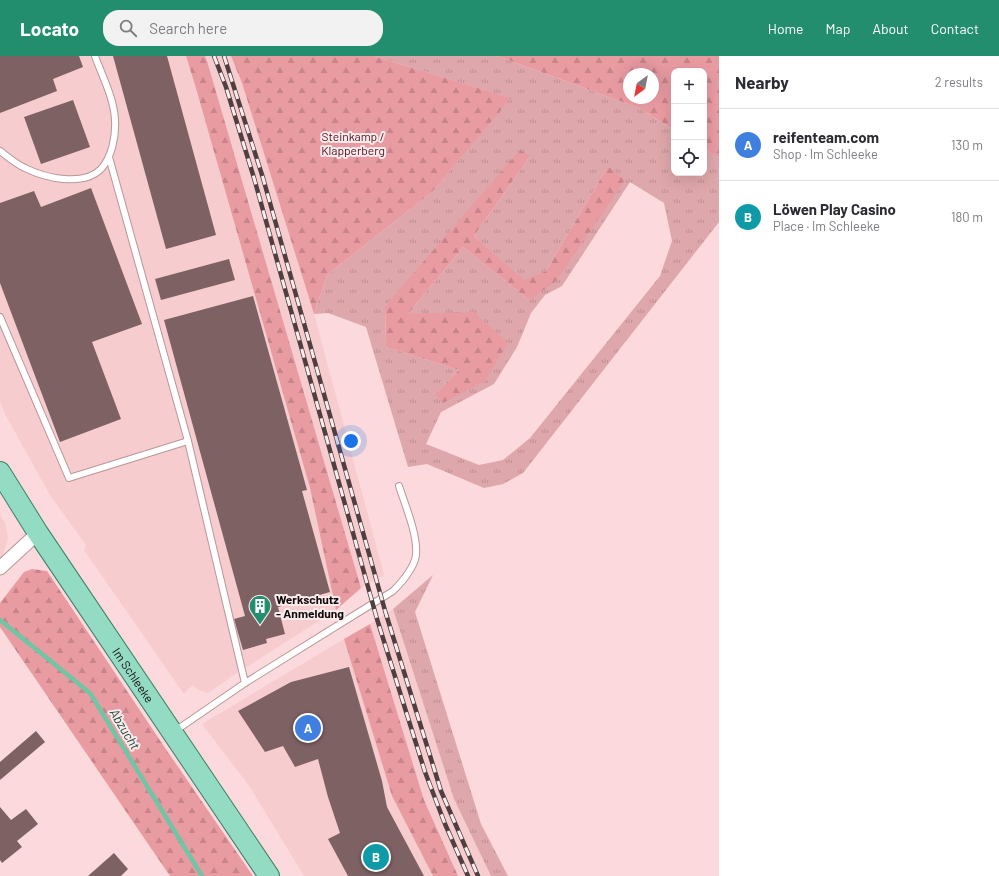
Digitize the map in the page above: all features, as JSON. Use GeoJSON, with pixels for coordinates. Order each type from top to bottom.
{"type":"FeatureCollection","features":[{"type":"Feature","properties":{"kind":"main road","name":"Im Schleeke"},"geometry":{"type":"LineString","coordinates":[[0,472],[38,533],[172,734],[270,876]]}},
{"type":"Feature","properties":{"kind":"street"},"geometry":{"type":"LineString","coordinates":[[2,566],[38,533]]}},
{"type":"Feature","properties":{"kind":"lane"},"geometry":{"type":"LineString","coordinates":[[0,151],[25,168],[47,177],[68,180],[87,177],[100,169],[109,157],[115,121],[113,105],[95,56]]}},
{"type":"Feature","properties":{"kind":"lane"},"geometry":{"type":"LineString","coordinates":[[109,157],[188,441],[245,683]]}},
{"type":"Feature","properties":{"kind":"lane"},"geometry":{"type":"LineString","coordinates":[[0,318],[69,478],[188,441]]}},
{"type":"Feature","properties":{"kind":"lane"},"geometry":{"type":"LineString","coordinates":[[172,734],[245,683],[393,591],[410,569],[416,556],[415,538],[399,486]]}},
{"type":"Feature","properties":{"kind":"shaded area"},"geometry":{"type":"Polygon","coordinates":[[[0,56],[186,56],[310,488],[336,610],[208,693],[199,690],[192,685],[184,694],[84,550],[86,545],[50,495],[6,416],[0,402],[0,56]]]}},
{"type":"Feature","properties":{"kind":"shaded area"},"geometry":{"type":"Polygon","coordinates":[[[205,56],[231,56],[242,83],[314,314],[384,575],[361,588],[205,56]]]}},
{"type":"Feature","properties":{"kind":"shaded area"},"geometry":{"type":"Polygon","coordinates":[[[0,515],[5,523],[8,538],[3,555],[0,559],[0,515]]]}},
{"type":"Feature","properties":{"kind":"shaded area"},"geometry":{"type":"Polygon","coordinates":[[[393,609],[454,799],[491,876],[458,876],[424,800],[370,624],[393,609]]]}},
{"type":"Feature","properties":{"kind":"shaded area"},"geometry":{"type":"Polygon","coordinates":[[[344,639],[392,796],[433,876],[304,876],[250,787],[202,724],[344,639]]]}},
{"type":"Feature","properties":{"kind":"green space"},"geometry":{"type":"Polygon","coordinates":[[[186,56],[205,56],[207,61],[361,588],[336,610],[310,488],[186,56]]]}},
{"type":"Feature","properties":{"kind":"green space","name":"Steinkamp / Klapperberg"},"geometry":{"type":"Polygon","coordinates":[[[231,56],[374,56],[511,98],[432,192],[327,275],[314,314],[242,83],[231,56]]]}},
{"type":"Feature","properties":{"kind":"green space"},"geometry":{"type":"Polygon","coordinates":[[[374,56],[497,56],[623,102],[623,104],[628,104],[639,108],[671,128],[671,176],[707,176],[707,151],[719,158],[719,222],[523,473],[503,484],[484,488],[427,464],[408,467],[366,327],[328,313],[314,314],[327,275],[432,192],[510,98],[374,56]],[[530,156],[385,306],[386,347],[459,370],[435,394],[485,381],[408,314],[463,247],[529,300],[624,180],[608,166],[546,271],[524,281],[474,236],[530,156]],[[630,182],[562,286],[545,295],[531,313],[517,347],[494,384],[441,412],[426,444],[479,465],[503,460],[530,438],[660,276],[672,241],[664,203],[630,182]]]}},
{"type":"Feature","properties":{"kind":"green space"},"geometry":{"type":"Polygon","coordinates":[[[497,56],[719,56],[719,158],[707,151],[707,68],[671,68],[671,128],[639,108],[628,104],[659,104],[659,68],[623,68],[623,102],[497,56]]]}},
{"type":"Feature","properties":{"kind":"green space"},"geometry":{"type":"Polygon","coordinates":[[[520,150],[530,156],[474,236],[524,280],[546,271],[608,166],[625,180],[556,281],[529,300],[463,247],[408,314],[474,312],[508,343],[485,381],[443,403],[435,394],[459,370],[386,347],[385,306],[520,150]]]}},
{"type":"Feature","properties":{"kind":"green space"},"geometry":{"type":"Polygon","coordinates":[[[32,569],[47,571],[161,742],[253,876],[170,876],[0,627],[0,603],[24,572],[32,569]]]}},
{"type":"Feature","properties":{"kind":"green space"},"geometry":{"type":"Polygon","coordinates":[[[433,575],[415,612],[481,824],[508,876],[491,876],[454,799],[393,609],[433,575]]]}},
{"type":"Feature","properties":{"kind":"green space"},"geometry":{"type":"Polygon","coordinates":[[[370,624],[424,800],[458,876],[433,876],[392,796],[344,639],[370,624]]]}},
{"type":"Feature","properties":{"kind":"building"},"geometry":{"type":"Polygon","coordinates":[[[0,56],[79,56],[83,67],[53,79],[57,91],[0,113],[0,56]]]}},
{"type":"Feature","properties":{"kind":"building"},"geometry":{"type":"Polygon","coordinates":[[[113,56],[167,56],[216,235],[166,249],[113,56]]]}},
{"type":"Feature","properties":{"kind":"building"},"geometry":{"type":"Polygon","coordinates":[[[73,100],[90,147],[41,164],[24,117],[73,100]]]}},
{"type":"Feature","properties":{"kind":"building"},"geometry":{"type":"Polygon","coordinates":[[[91,188],[142,324],[92,342],[121,419],[60,442],[0,283],[0,203],[34,191],[41,207],[91,188]]]}},
{"type":"Feature","properties":{"kind":"building"},"geometry":{"type":"Polygon","coordinates":[[[229,259],[235,280],[161,300],[155,279],[229,259]]]}},
{"type":"Feature","properties":{"kind":"building"},"geometry":{"type":"Polygon","coordinates":[[[253,296],[307,490],[302,491],[330,592],[278,607],[285,634],[266,639],[267,643],[243,650],[234,619],[245,616],[164,320],[253,296]]]}},
{"type":"Feature","properties":{"kind":"building"},"geometry":{"type":"Polygon","coordinates":[[[349,667],[382,781],[387,807],[424,876],[348,876],[328,839],[340,833],[328,797],[318,759],[295,767],[283,746],[265,752],[238,711],[291,682],[349,667]]]}},
{"type":"Feature","properties":{"kind":"building"},"geometry":{"type":"Polygon","coordinates":[[[36,731],[45,742],[0,780],[0,762],[36,731]]]}},
{"type":"Feature","properties":{"kind":"building"},"geometry":{"type":"Polygon","coordinates":[[[0,807],[11,820],[26,809],[38,824],[17,841],[22,847],[2,863],[0,860],[0,807]]]}},
{"type":"Feature","properties":{"kind":"building"},"geometry":{"type":"Polygon","coordinates":[[[114,853],[128,869],[121,876],[88,876],[114,853]]]}},
{"type":"Feature","properties":{"kind":"waterway","name":"Abzucht"},"geometry":{"type":"LineString","coordinates":[[0,620],[90,693],[202,876]]}},
{"type":"Feature","properties":{"kind":"railway"},"geometry":{"type":"LineString","coordinates":[[214,56],[226,87],[254,178],[377,619],[425,772],[445,824],[468,876]]}},
{"type":"Feature","properties":{"kind":"railway"},"geometry":{"type":"LineString","coordinates":[[224,56],[263,178],[386,614],[441,791],[478,876]]}},
{"type":"Feature","properties":{"kind":"place","name":"Werkschutz - Anmeldung"},"geometry":{"type":"Point","coordinates":[260,626]}},
{"type":"Feature","properties":{"kind":"place","name":"reifenteam.com"},"geometry":{"type":"Point","coordinates":[308,728]}},
{"type":"Feature","properties":{"kind":"place","name":"Löwen Play Casino"},"geometry":{"type":"Point","coordinates":[376,857]}}]}
